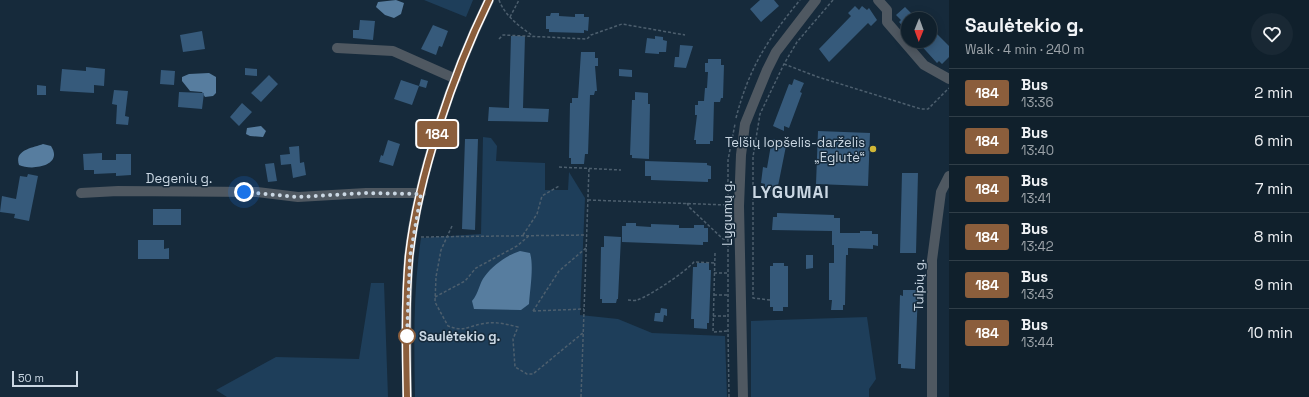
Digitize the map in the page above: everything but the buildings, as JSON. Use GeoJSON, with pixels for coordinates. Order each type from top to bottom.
{"type":"FeatureCollection","features":[{"type":"Feature","properties":{"kind":"street"},"geometry":{"type":"LineString","coordinates":[[407,397],[408,290],[410,257],[421,194],[437,133],[477,24],[489,0]]}},
{"type":"Feature","properties":{"kind":"street","name":"Lygumų g."},"geometry":{"type":"LineString","coordinates":[[743,397],[739,206],[741,155],[745,124],[776,52],[816,0]]}},
{"type":"Feature","properties":{"kind":"street"},"geometry":{"type":"LineString","coordinates":[[878,0],[887,10],[887,22],[924,65],[949,79]]}},
{"type":"Feature","properties":{"kind":"street"},"geometry":{"type":"LineString","coordinates":[[337,48],[393,51],[456,79]]}},
{"type":"Feature","properties":{"kind":"street","name":"Tulpių g."},"geometry":{"type":"LineString","coordinates":[[932,397],[932,260],[941,192],[949,176]]}},
{"type":"Feature","properties":{"kind":"street","name":"Degenių g."},"geometry":{"type":"LineString","coordinates":[[81,193],[118,191],[258,192],[298,197],[366,193],[421,194]]}},
{"type":"Feature","properties":{"kind":"path"},"geometry":{"type":"LineString","coordinates":[[499,0],[503,9],[510,18],[518,26],[534,36]]}},
{"type":"Feature","properties":{"kind":"path"},"geometry":{"type":"LineString","coordinates":[[510,18],[519,0]]}},
{"type":"Feature","properties":{"kind":"path"},"geometry":{"type":"LineString","coordinates":[[770,300],[753,298],[753,157],[760,114],[784,64],[797,42],[833,0]]}},
{"type":"Feature","properties":{"kind":"path"},"geometry":{"type":"LineString","coordinates":[[500,39],[503,35],[587,39],[591,35],[622,24],[685,35]]}},
{"type":"Feature","properties":{"kind":"path"},"geometry":{"type":"LineString","coordinates":[[784,64],[818,77],[921,109],[928,110],[949,88]]}},
{"type":"Feature","properties":{"kind":"path"},"geometry":{"type":"LineString","coordinates":[[559,167],[621,170]]}},
{"type":"Feature","properties":{"kind":"path"},"geometry":{"type":"LineString","coordinates":[[582,397],[589,168]]}},
{"type":"Feature","properties":{"kind":"path"},"geometry":{"type":"LineString","coordinates":[[522,235],[537,214],[542,196],[559,186]]}},
{"type":"Feature","properties":{"kind":"path"},"geometry":{"type":"LineString","coordinates":[[588,200],[728,205]]}},
{"type":"Feature","properties":{"kind":"path"},"geometry":{"type":"LineString","coordinates":[[687,203],[689,207],[723,239],[728,240]]}},
{"type":"Feature","properties":{"kind":"path"},"geometry":{"type":"LineString","coordinates":[[452,226],[448,238],[441,250],[436,277],[435,298],[435,302],[448,326],[456,330],[467,329],[480,324],[498,322],[518,327],[513,339],[515,367],[526,374],[533,374],[584,332]]}},
{"type":"Feature","properties":{"kind":"path"},"geometry":{"type":"LineString","coordinates":[[413,237],[448,238],[522,235],[587,235]]}},
{"type":"Feature","properties":{"kind":"path"},"geometry":{"type":"LineString","coordinates":[[435,298],[465,281],[476,268],[517,246],[530,235]]}},
{"type":"Feature","properties":{"kind":"path"},"geometry":{"type":"LineString","coordinates":[[584,309],[533,311],[559,271],[586,248]]}},
{"type":"Feature","properties":{"kind":"path"},"geometry":{"type":"LineString","coordinates":[[715,253],[712,332],[728,331]]}},
{"type":"Feature","properties":{"kind":"path"},"geometry":{"type":"LineString","coordinates":[[628,300],[637,300],[647,295],[684,272],[694,262],[715,263]]}},
{"type":"Feature","properties":{"kind":"path"},"geometry":{"type":"LineString","coordinates":[[714,273],[728,274]]}},
{"type":"Feature","properties":{"kind":"path"},"geometry":{"type":"LineString","coordinates":[[714,295],[728,295]]}},
{"type":"Feature","properties":{"kind":"path"},"geometry":{"type":"LineString","coordinates":[[713,316],[728,316]]}},
{"type":"Feature","properties":{"kind":"shaded area"},"geometry":{"type":"Polygon","coordinates":[[[396,0],[404,3],[401,14],[394,18],[385,15],[376,7],[378,2],[396,0]]]}},
{"type":"Feature","properties":{"kind":"shaded area"},"geometry":{"type":"Polygon","coordinates":[[[424,0],[473,0],[466,17],[424,0]]]}},
{"type":"Feature","properties":{"kind":"shaded area"},"geometry":{"type":"Polygon","coordinates":[[[209,73],[216,77],[216,93],[213,96],[205,97],[202,92],[190,91],[182,81],[182,77],[189,74],[209,73]]]}},
{"type":"Feature","properties":{"kind":"shaded area"},"geometry":{"type":"Polygon","coordinates":[[[261,126],[266,131],[263,137],[250,136],[246,134],[247,128],[261,126]]]}},
{"type":"Feature","properties":{"kind":"shaded area"},"geometry":{"type":"Polygon","coordinates":[[[483,137],[491,138],[497,146],[496,161],[545,163],[545,190],[568,190],[569,172],[585,198],[580,315],[618,319],[652,333],[725,336],[727,397],[415,397],[415,297],[421,238],[481,234],[483,137]]]}},
{"type":"Feature","properties":{"kind":"shaded area"},"geometry":{"type":"Polygon","coordinates":[[[43,144],[51,146],[54,153],[50,162],[38,167],[25,167],[19,165],[18,160],[21,153],[29,148],[43,144]]]}},
{"type":"Feature","properties":{"kind":"shaded area"},"geometry":{"type":"Polygon","coordinates":[[[520,251],[530,253],[531,258],[532,271],[529,304],[521,310],[474,309],[472,301],[485,276],[501,261],[520,251]]]}},
{"type":"Feature","properties":{"kind":"shaded area"},"geometry":{"type":"Polygon","coordinates":[[[371,283],[384,283],[388,397],[227,397],[216,390],[276,357],[359,359],[371,283]]]}},
{"type":"Feature","properties":{"kind":"shaded area"},"geometry":{"type":"Polygon","coordinates":[[[867,317],[876,379],[869,389],[869,397],[751,397],[751,321],[867,317]]]}},
{"type":"Feature","properties":{"kind":"bus line","name":"184"},"geometry":{"type":"LineString","coordinates":[[407,397],[406,343],[410,257],[421,194],[437,133],[451,92],[477,24],[489,0]]}},
{"type":"Feature","properties":{"kind":"place","name":"Telšių lopšelis-darželis „Eglutė“"},"geometry":{"type":"Point","coordinates":[873,149]}},
{"type":"Feature","properties":{"kind":"place","name":"Saulėtekio g."},"geometry":{"type":"Point","coordinates":[407,336]}},
{"type":"Feature","properties":{"kind":"district","name":"LYGUMAI"},"geometry":{"type":"Point","coordinates":[791,192]}},
{"type":"Feature","properties":{"kind":"route"},"geometry":{"type":"LineString","coordinates":[[244,192],[258,192],[298,197],[328,194],[366,193],[421,194],[410,257],[407,336]]}}]}
